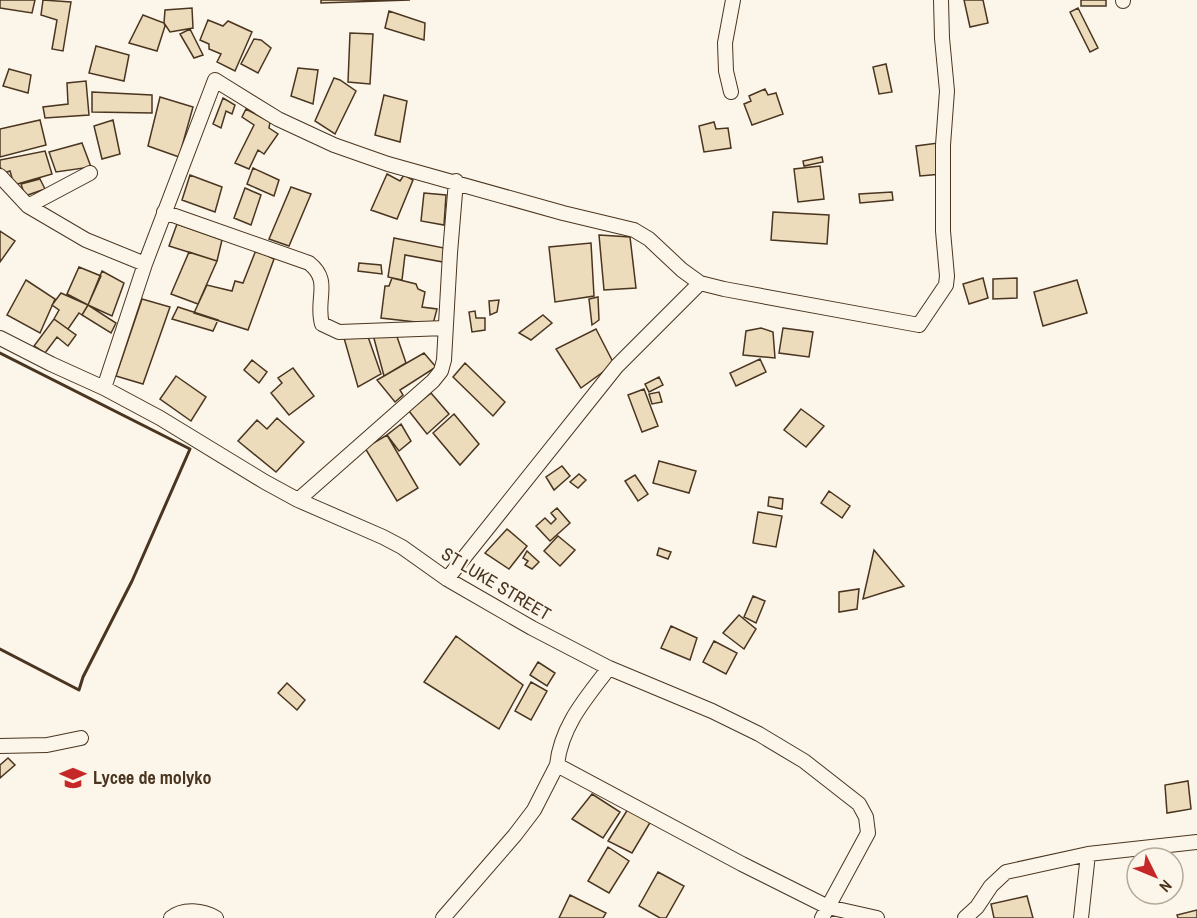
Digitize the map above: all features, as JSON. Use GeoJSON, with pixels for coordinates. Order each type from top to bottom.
{"type":"FeatureCollection","features":[{"type":"Feature","properties":{"kind":"street"},"geometry":{"type":"LineString","coordinates":[[731,92],[726,70],[725,43],[733,0]]}},
{"type":"Feature","properties":{"kind":"street"},"geometry":{"type":"LineString","coordinates":[[104,388],[145,264],[215,80],[278,119],[334,145],[388,164],[456,181],[563,213],[634,230],[649,239],[682,270],[700,283],[920,325],[946,285],[947,276],[943,231],[942,145],[947,91],[941,0]]}},
{"type":"Feature","properties":{"kind":"street"},"geometry":{"type":"LineString","coordinates":[[28,206],[90,173]]}},
{"type":"Feature","properties":{"kind":"street"},"geometry":{"type":"LineString","coordinates":[[0,176],[28,206],[86,240],[145,264]]}},
{"type":"Feature","properties":{"kind":"street"},"geometry":{"type":"LineString","coordinates":[[298,500],[433,381],[441,371],[444,360],[456,181]]}},
{"type":"Feature","properties":{"kind":"street"},"geometry":{"type":"LineString","coordinates":[[164,212],[309,263],[318,270],[322,279],[319,313],[322,324],[330,329],[339,332],[445,328]]}},
{"type":"Feature","properties":{"kind":"street"},"geometry":{"type":"LineString","coordinates":[[447,579],[616,366],[700,283]]}},
{"type":"Feature","properties":{"kind":"street","name":"ST LUKE STREET"},"geometry":{"type":"LineString","coordinates":[[0,338],[160,418],[298,500],[384,537],[447,579],[532,628],[609,668],[712,711],[759,734],[804,761],[859,804],[866,817],[868,833],[825,913]]}},
{"type":"Feature","properties":{"kind":"street"},"geometry":{"type":"LineString","coordinates":[[443,918],[534,810],[557,765],[566,728],[609,668]]}},
{"type":"Feature","properties":{"kind":"street"},"geometry":{"type":"LineString","coordinates":[[0,746],[47,745],[81,738]]}},
{"type":"Feature","properties":{"kind":"street"},"geometry":{"type":"LineString","coordinates":[[557,765],[742,864],[825,913],[877,918]]}},
{"type":"Feature","properties":{"kind":"street"},"geometry":{"type":"LineString","coordinates":[[965,918],[977,907],[991,886],[1006,872],[1088,854],[1197,842]]}},
{"type":"Feature","properties":{"kind":"street"},"geometry":{"type":"LineString","coordinates":[[1081,918],[1088,854]]}},
{"type":"Feature","properties":{"kind":"street"},"geometry":{"type":"LineString","coordinates":[[171,918],[176,914],[192,911],[216,918]]}},
{"type":"Feature","properties":{"kind":"building"},"geometry":{"type":"Polygon","coordinates":[[[0,0],[35,0],[32,13],[0,8],[0,0]]]}},
{"type":"Feature","properties":{"kind":"building"},"geometry":{"type":"Polygon","coordinates":[[[43,0],[71,2],[63,51],[52,49],[57,20],[41,15],[43,0]]]}},
{"type":"Feature","properties":{"kind":"building"},"geometry":{"type":"Polygon","coordinates":[[[321,0],[410,0],[321,3],[321,0]]]}},
{"type":"Feature","properties":{"kind":"building"},"geometry":{"type":"Polygon","coordinates":[[[964,0],[983,0],[988,23],[970,27],[964,0]]]}},
{"type":"Feature","properties":{"kind":"building"},"geometry":{"type":"Polygon","coordinates":[[[1081,0],[1106,0],[1106,6],[1081,6],[1081,0]]]}},
{"type":"Feature","properties":{"kind":"building"},"geometry":{"type":"Polygon","coordinates":[[[192,8],[193,28],[170,32],[164,23],[165,10],[192,8]]]}},
{"type":"Feature","properties":{"kind":"building"},"geometry":{"type":"Polygon","coordinates":[[[1078,8],[1098,48],[1090,52],[1070,12],[1078,8]]]}},
{"type":"Feature","properties":{"kind":"building"},"geometry":{"type":"Polygon","coordinates":[[[389,11],[425,23],[424,40],[385,28],[389,11]]]}},
{"type":"Feature","properties":{"kind":"building"},"geometry":{"type":"Polygon","coordinates":[[[143,15],[164,23],[157,51],[129,43],[143,15]]]}},
{"type":"Feature","properties":{"kind":"building"},"geometry":{"type":"Polygon","coordinates":[[[208,20],[223,26],[228,21],[252,32],[235,71],[217,62],[221,54],[209,49],[209,44],[200,40],[208,20]]]}},
{"type":"Feature","properties":{"kind":"building"},"geometry":{"type":"Polygon","coordinates":[[[190,29],[203,55],[194,58],[180,34],[190,29]]]}},
{"type":"Feature","properties":{"kind":"building"},"geometry":{"type":"Polygon","coordinates":[[[350,33],[373,34],[370,84],[348,82],[350,33]]]}},
{"type":"Feature","properties":{"kind":"building"},"geometry":{"type":"Polygon","coordinates":[[[254,39],[261,40],[271,48],[258,73],[241,64],[254,39]]]}},
{"type":"Feature","properties":{"kind":"building"},"geometry":{"type":"Polygon","coordinates":[[[96,46],[129,55],[124,81],[89,73],[96,46]]]}},
{"type":"Feature","properties":{"kind":"building"},"geometry":{"type":"Polygon","coordinates":[[[886,64],[892,92],[879,94],[873,67],[886,64]]]}},
{"type":"Feature","properties":{"kind":"building"},"geometry":{"type":"Polygon","coordinates":[[[298,68],[318,70],[313,104],[291,96],[298,68]]]}},
{"type":"Feature","properties":{"kind":"building"},"geometry":{"type":"Polygon","coordinates":[[[9,69],[31,75],[28,93],[3,86],[9,69]]]}},
{"type":"Feature","properties":{"kind":"building"},"geometry":{"type":"Polygon","coordinates":[[[334,78],[356,91],[335,134],[315,121],[334,78]]]}},
{"type":"Feature","properties":{"kind":"building"},"geometry":{"type":"Polygon","coordinates":[[[86,81],[89,115],[45,118],[43,107],[68,104],[67,83],[86,81]]]}},
{"type":"Feature","properties":{"kind":"building"},"geometry":{"type":"Polygon","coordinates":[[[765,89],[768,95],[776,93],[783,114],[752,125],[744,104],[751,101],[749,96],[765,89]]]}},
{"type":"Feature","properties":{"kind":"building"},"geometry":{"type":"Polygon","coordinates":[[[92,92],[152,95],[152,113],[92,112],[92,92]]]}},
{"type":"Feature","properties":{"kind":"building"},"geometry":{"type":"Polygon","coordinates":[[[384,95],[407,101],[400,142],[375,135],[384,95]]]}},
{"type":"Feature","properties":{"kind":"building"},"geometry":{"type":"Polygon","coordinates":[[[160,97],[193,107],[179,157],[148,146],[160,97]]]}},
{"type":"Feature","properties":{"kind":"building"},"geometry":{"type":"Polygon","coordinates":[[[223,98],[235,105],[232,114],[226,111],[221,128],[213,124],[223,98]]]}},
{"type":"Feature","properties":{"kind":"building"},"geometry":{"type":"Polygon","coordinates":[[[246,109],[270,122],[269,128],[278,134],[264,154],[258,150],[249,169],[235,163],[254,125],[242,117],[246,109]]]}},
{"type":"Feature","properties":{"kind":"building"},"geometry":{"type":"Polygon","coordinates":[[[40,120],[46,145],[0,157],[0,129],[40,120]]]}},
{"type":"Feature","properties":{"kind":"building"},"geometry":{"type":"Polygon","coordinates":[[[113,120],[120,154],[102,159],[94,126],[113,120]]]}},
{"type":"Feature","properties":{"kind":"building"},"geometry":{"type":"Polygon","coordinates":[[[714,122],[716,129],[728,128],[731,148],[704,152],[699,126],[714,122]]]}},
{"type":"Feature","properties":{"kind":"building"},"geometry":{"type":"Polygon","coordinates":[[[82,143],[91,167],[56,172],[49,152],[82,143]]]}},
{"type":"Feature","properties":{"kind":"building"},"geometry":{"type":"Polygon","coordinates":[[[938,143],[942,174],[920,176],[916,146],[938,143]]]}},
{"type":"Feature","properties":{"kind":"building"},"geometry":{"type":"Polygon","coordinates":[[[45,151],[52,174],[14,185],[10,171],[4,173],[0,167],[0,160],[45,151]]]}},
{"type":"Feature","properties":{"kind":"building"},"geometry":{"type":"Polygon","coordinates":[[[822,157],[823,162],[804,166],[803,161],[822,157]]]}},
{"type":"Feature","properties":{"kind":"building"},"geometry":{"type":"Polygon","coordinates":[[[820,166],[824,199],[798,202],[794,169],[820,166]]]}},
{"type":"Feature","properties":{"kind":"building"},"geometry":{"type":"Polygon","coordinates":[[[253,168],[279,180],[274,196],[247,184],[253,168]]]}},
{"type":"Feature","properties":{"kind":"building"},"geometry":{"type":"Polygon","coordinates":[[[387,174],[400,181],[404,175],[413,180],[397,219],[371,210],[387,174]]]}},
{"type":"Feature","properties":{"kind":"building"},"geometry":{"type":"Polygon","coordinates":[[[190,175],[222,187],[215,212],[182,200],[190,175]]]}},
{"type":"Feature","properties":{"kind":"building"},"geometry":{"type":"Polygon","coordinates":[[[40,179],[45,189],[25,196],[21,184],[40,179]]]}},
{"type":"Feature","properties":{"kind":"building"},"geometry":{"type":"Polygon","coordinates":[[[291,187],[311,194],[289,246],[269,239],[291,187]]]}},
{"type":"Feature","properties":{"kind":"building"},"geometry":{"type":"Polygon","coordinates":[[[245,188],[261,195],[251,225],[234,218],[245,188]]]}},
{"type":"Feature","properties":{"kind":"building"},"geometry":{"type":"Polygon","coordinates":[[[892,192],[893,200],[860,203],[859,194],[892,192]]]}},
{"type":"Feature","properties":{"kind":"building"},"geometry":{"type":"Polygon","coordinates":[[[424,193],[446,195],[444,225],[421,221],[424,193]]]}},
{"type":"Feature","properties":{"kind":"building"},"geometry":{"type":"Polygon","coordinates":[[[773,212],[829,215],[827,244],[771,240],[773,212]]]}},
{"type":"Feature","properties":{"kind":"building"},"geometry":{"type":"Polygon","coordinates":[[[177,224],[222,240],[217,261],[169,246],[177,224]]]}},
{"type":"Feature","properties":{"kind":"building"},"geometry":{"type":"Polygon","coordinates":[[[0,231],[15,241],[0,262],[0,231]]]}},
{"type":"Feature","properties":{"kind":"building"},"geometry":{"type":"Polygon","coordinates":[[[599,235],[630,237],[636,288],[604,290],[599,235]]]}},
{"type":"Feature","properties":{"kind":"building"},"geometry":{"type":"Polygon","coordinates":[[[394,238],[444,248],[443,262],[405,255],[402,280],[388,277],[394,238]]]}},
{"type":"Feature","properties":{"kind":"building"},"geometry":{"type":"Polygon","coordinates":[[[591,243],[594,296],[555,302],[549,247],[591,243]]]}},
{"type":"Feature","properties":{"kind":"building"},"geometry":{"type":"Polygon","coordinates":[[[256,250],[274,259],[248,330],[194,313],[207,285],[232,291],[235,281],[243,283],[256,250]]]}},
{"type":"Feature","properties":{"kind":"building"},"geometry":{"type":"Polygon","coordinates":[[[189,252],[217,261],[198,304],[171,294],[189,252]]]}},
{"type":"Feature","properties":{"kind":"building"},"geometry":{"type":"Polygon","coordinates":[[[359,263],[381,265],[382,274],[358,271],[359,263]]]}},
{"type":"Feature","properties":{"kind":"building"},"geometry":{"type":"Polygon","coordinates":[[[79,267],[101,276],[88,305],[67,294],[79,267]]]}},
{"type":"Feature","properties":{"kind":"building"},"geometry":{"type":"Polygon","coordinates":[[[102,271],[124,283],[112,316],[88,305],[102,271]]]}},
{"type":"Feature","properties":{"kind":"building"},"geometry":{"type":"Polygon","coordinates":[[[392,278],[416,284],[418,289],[425,292],[422,307],[437,309],[433,324],[381,318],[385,286],[389,286],[392,278]]]}},
{"type":"Feature","properties":{"kind":"building"},"geometry":{"type":"Polygon","coordinates":[[[983,278],[988,298],[969,304],[963,284],[983,278]]]}},
{"type":"Feature","properties":{"kind":"building"},"geometry":{"type":"Polygon","coordinates":[[[1017,278],[1017,298],[993,299],[993,279],[1017,278]]]}},
{"type":"Feature","properties":{"kind":"building"},"geometry":{"type":"Polygon","coordinates":[[[26,280],[55,299],[40,333],[7,315],[26,280]]]}},
{"type":"Feature","properties":{"kind":"building"},"geometry":{"type":"Polygon","coordinates":[[[1077,280],[1087,313],[1043,326],[1034,292],[1077,280]]]}},
{"type":"Feature","properties":{"kind":"building"},"geometry":{"type":"Polygon","coordinates":[[[61,293],[88,305],[68,329],[54,319],[59,310],[52,305],[61,293]]]}},
{"type":"Feature","properties":{"kind":"building"},"geometry":{"type":"Polygon","coordinates":[[[598,297],[599,320],[592,325],[589,299],[598,297]]]}},
{"type":"Feature","properties":{"kind":"building"},"geometry":{"type":"Polygon","coordinates":[[[142,299],[170,307],[143,384],[116,376],[142,299]]]}},
{"type":"Feature","properties":{"kind":"building"},"geometry":{"type":"Polygon","coordinates":[[[499,300],[497,312],[490,315],[489,301],[499,300]]]}},
{"type":"Feature","properties":{"kind":"building"},"geometry":{"type":"Polygon","coordinates":[[[88,305],[116,323],[111,333],[82,315],[88,305]]]}},
{"type":"Feature","properties":{"kind":"building"},"geometry":{"type":"Polygon","coordinates":[[[178,307],[218,320],[213,331],[172,319],[178,307]]]}},
{"type":"Feature","properties":{"kind":"building"},"geometry":{"type":"Polygon","coordinates":[[[475,311],[476,318],[485,318],[485,330],[472,332],[469,312],[475,311]]]}},
{"type":"Feature","properties":{"kind":"building"},"geometry":{"type":"Polygon","coordinates":[[[543,315],[552,323],[531,340],[519,333],[543,315]]]}},
{"type":"Feature","properties":{"kind":"building"},"geometry":{"type":"Polygon","coordinates":[[[54,319],[76,335],[68,346],[57,337],[45,353],[34,346],[54,319]]]}},
{"type":"Feature","properties":{"kind":"building"},"geometry":{"type":"Polygon","coordinates":[[[393,325],[406,363],[384,376],[372,331],[393,325]]]}},
{"type":"Feature","properties":{"kind":"building"},"geometry":{"type":"Polygon","coordinates":[[[761,328],[773,332],[775,358],[743,355],[746,331],[761,328]]]}},
{"type":"Feature","properties":{"kind":"building"},"geometry":{"type":"Polygon","coordinates":[[[783,328],[813,332],[809,357],[779,353],[783,328]]]}},
{"type":"Feature","properties":{"kind":"building"},"geometry":{"type":"Polygon","coordinates":[[[596,329],[614,364],[581,388],[556,349],[596,329]]]}},
{"type":"Feature","properties":{"kind":"building"},"geometry":{"type":"Polygon","coordinates":[[[366,331],[381,374],[358,387],[344,338],[366,331]]]}},
{"type":"Feature","properties":{"kind":"building"},"geometry":{"type":"Polygon","coordinates":[[[424,353],[436,367],[400,390],[403,395],[395,402],[377,380],[424,353]]]}},
{"type":"Feature","properties":{"kind":"building"},"geometry":{"type":"Polygon","coordinates":[[[760,359],[766,372],[736,386],[730,373],[760,359]]]}},
{"type":"Feature","properties":{"kind":"building"},"geometry":{"type":"Polygon","coordinates":[[[252,360],[267,372],[259,383],[244,370],[252,360]]]}},
{"type":"Feature","properties":{"kind":"building"},"geometry":{"type":"Polygon","coordinates":[[[465,363],[505,402],[493,416],[453,377],[465,363]]]}},
{"type":"Feature","properties":{"kind":"building"},"geometry":{"type":"Polygon","coordinates":[[[293,368],[314,396],[289,415],[271,393],[282,383],[278,378],[293,368]]]}},
{"type":"Feature","properties":{"kind":"building"},"geometry":{"type":"Polygon","coordinates":[[[176,376],[206,397],[191,421],[160,399],[176,376]]]}},
{"type":"Feature","properties":{"kind":"building"},"geometry":{"type":"Polygon","coordinates":[[[659,377],[663,385],[649,392],[645,384],[659,377]]]}},
{"type":"Feature","properties":{"kind":"building"},"geometry":{"type":"Polygon","coordinates":[[[644,389],[658,426],[642,432],[628,395],[644,389]]]}},
{"type":"Feature","properties":{"kind":"building"},"geometry":{"type":"Polygon","coordinates":[[[659,392],[662,402],[652,404],[649,394],[659,392]]]}},
{"type":"Feature","properties":{"kind":"building"},"geometry":{"type":"Polygon","coordinates":[[[431,393],[449,414],[427,434],[409,411],[431,393]]]}},
{"type":"Feature","properties":{"kind":"building"},"geometry":{"type":"Polygon","coordinates":[[[801,409],[824,426],[806,447],[784,430],[801,409]]]}},
{"type":"Feature","properties":{"kind":"building"},"geometry":{"type":"Polygon","coordinates":[[[454,414],[479,444],[460,465],[433,433],[454,414]]]}},
{"type":"Feature","properties":{"kind":"building"},"geometry":{"type":"Polygon","coordinates":[[[277,418],[304,442],[276,472],[238,441],[257,420],[267,429],[277,418]]]}},
{"type":"Feature","properties":{"kind":"building"},"geometry":{"type":"Polygon","coordinates":[[[401,424],[411,441],[399,451],[387,435],[401,424]]]}},
{"type":"Feature","properties":{"kind":"building"},"geometry":{"type":"Polygon","coordinates":[[[387,435],[418,488],[397,501],[365,448],[387,435]]]}},
{"type":"Feature","properties":{"kind":"building"},"geometry":{"type":"Polygon","coordinates":[[[659,461],[696,471],[689,493],[653,483],[659,461]]]}},
{"type":"Feature","properties":{"kind":"building"},"geometry":{"type":"Polygon","coordinates":[[[562,466],[570,476],[554,490],[546,477],[562,466]]]}},
{"type":"Feature","properties":{"kind":"building"},"geometry":{"type":"Polygon","coordinates":[[[579,474],[586,480],[578,488],[570,482],[579,474]]]}},
{"type":"Feature","properties":{"kind":"building"},"geometry":{"type":"Polygon","coordinates":[[[635,475],[648,494],[638,501],[625,481],[635,475]]]}},
{"type":"Feature","properties":{"kind":"building"},"geometry":{"type":"Polygon","coordinates":[[[829,491],[850,506],[842,518],[821,503],[829,491]]]}},
{"type":"Feature","properties":{"kind":"building"},"geometry":{"type":"Polygon","coordinates":[[[769,497],[783,499],[782,509],[768,506],[769,497]]]}},
{"type":"Feature","properties":{"kind":"building"},"geometry":{"type":"Polygon","coordinates":[[[557,508],[570,523],[550,541],[536,526],[545,518],[551,524],[556,519],[551,513],[557,508]]]}},
{"type":"Feature","properties":{"kind":"building"},"geometry":{"type":"Polygon","coordinates":[[[758,512],[782,516],[776,547],[753,543],[758,512]]]}},
{"type":"Feature","properties":{"kind":"building"},"geometry":{"type":"Polygon","coordinates":[[[507,529],[527,546],[509,569],[485,553],[507,529]]]}},
{"type":"Feature","properties":{"kind":"building"},"geometry":{"type":"Polygon","coordinates":[[[558,536],[575,550],[560,566],[544,551],[558,536]]]}},
{"type":"Feature","properties":{"kind":"building"},"geometry":{"type":"Polygon","coordinates":[[[659,548],[671,552],[668,559],[657,555],[659,548]]]}},
{"type":"Feature","properties":{"kind":"building"},"geometry":{"type":"Polygon","coordinates":[[[874,550],[904,586],[863,599],[874,550]]]}},
{"type":"Feature","properties":{"kind":"building"},"geometry":{"type":"Polygon","coordinates":[[[527,551],[539,562],[532,569],[525,565],[528,561],[523,558],[527,551]]]}},
{"type":"Feature","properties":{"kind":"building"},"geometry":{"type":"Polygon","coordinates":[[[859,589],[857,609],[839,612],[839,592],[859,589]]]}},
{"type":"Feature","properties":{"kind":"building"},"geometry":{"type":"Polygon","coordinates":[[[753,596],[765,601],[756,623],[744,617],[753,596]]]}},
{"type":"Feature","properties":{"kind":"building"},"geometry":{"type":"Polygon","coordinates":[[[739,615],[756,629],[744,649],[723,633],[739,615]]]}},
{"type":"Feature","properties":{"kind":"building"},"geometry":{"type":"Polygon","coordinates":[[[671,626],[697,638],[690,660],[661,648],[671,626]]]}},
{"type":"Feature","properties":{"kind":"building"},"geometry":{"type":"Polygon","coordinates":[[[456,636],[523,685],[499,729],[424,682],[456,636]]]}},
{"type":"Feature","properties":{"kind":"building"},"geometry":{"type":"Polygon","coordinates":[[[714,641],[737,653],[726,674],[703,662],[714,641]]]}},
{"type":"Feature","properties":{"kind":"building"},"geometry":{"type":"Polygon","coordinates":[[[538,662],[555,673],[547,686],[530,675],[538,662]]]}},
{"type":"Feature","properties":{"kind":"building"},"geometry":{"type":"Polygon","coordinates":[[[531,682],[547,691],[531,720],[515,711],[531,682]]]}},
{"type":"Feature","properties":{"kind":"building"},"geometry":{"type":"Polygon","coordinates":[[[287,683],[305,700],[297,710],[278,693],[287,683]]]}},
{"type":"Feature","properties":{"kind":"building"},"geometry":{"type":"Polygon","coordinates":[[[8,758],[15,765],[0,778],[0,765],[8,758]]]}},
{"type":"Feature","properties":{"kind":"building"},"geometry":{"type":"Polygon","coordinates":[[[1188,781],[1191,809],[1167,813],[1165,785],[1188,781]]]}},
{"type":"Feature","properties":{"kind":"building"},"geometry":{"type":"Polygon","coordinates":[[[592,794],[620,812],[603,838],[572,819],[592,794]]]}},
{"type":"Feature","properties":{"kind":"building"},"geometry":{"type":"Polygon","coordinates":[[[628,809],[651,821],[632,853],[608,841],[628,809]]]}},
{"type":"Feature","properties":{"kind":"building"},"geometry":{"type":"Polygon","coordinates":[[[608,847],[629,861],[609,893],[588,881],[608,847]]]}},
{"type":"Feature","properties":{"kind":"building"},"geometry":{"type":"Polygon","coordinates":[[[658,872],[684,886],[666,918],[660,918],[639,906],[658,872]]]}},
{"type":"Feature","properties":{"kind":"building"},"geometry":{"type":"Polygon","coordinates":[[[570,895],[606,913],[603,918],[559,918],[570,895]]]}},
{"type":"Feature","properties":{"kind":"building"},"geometry":{"type":"Polygon","coordinates":[[[1027,896],[1033,918],[994,918],[991,904],[1027,896]]]}},
{"type":"Feature","properties":{"kind":"building"},"geometry":{"type":"Polygon","coordinates":[[[1197,910],[1197,918],[1178,918],[1177,915],[1197,910]]]}},
{"type":"Feature","properties":{"kind":"wall"},"geometry":{"type":"LineString","coordinates":[[0,353],[190,449],[132,581],[83,677],[79,690],[0,649]]}},
{"type":"Feature","properties":{"kind":"place","name":"Lycee de molyko"},"geometry":{"type":"Point","coordinates":[73,778]}}]}
